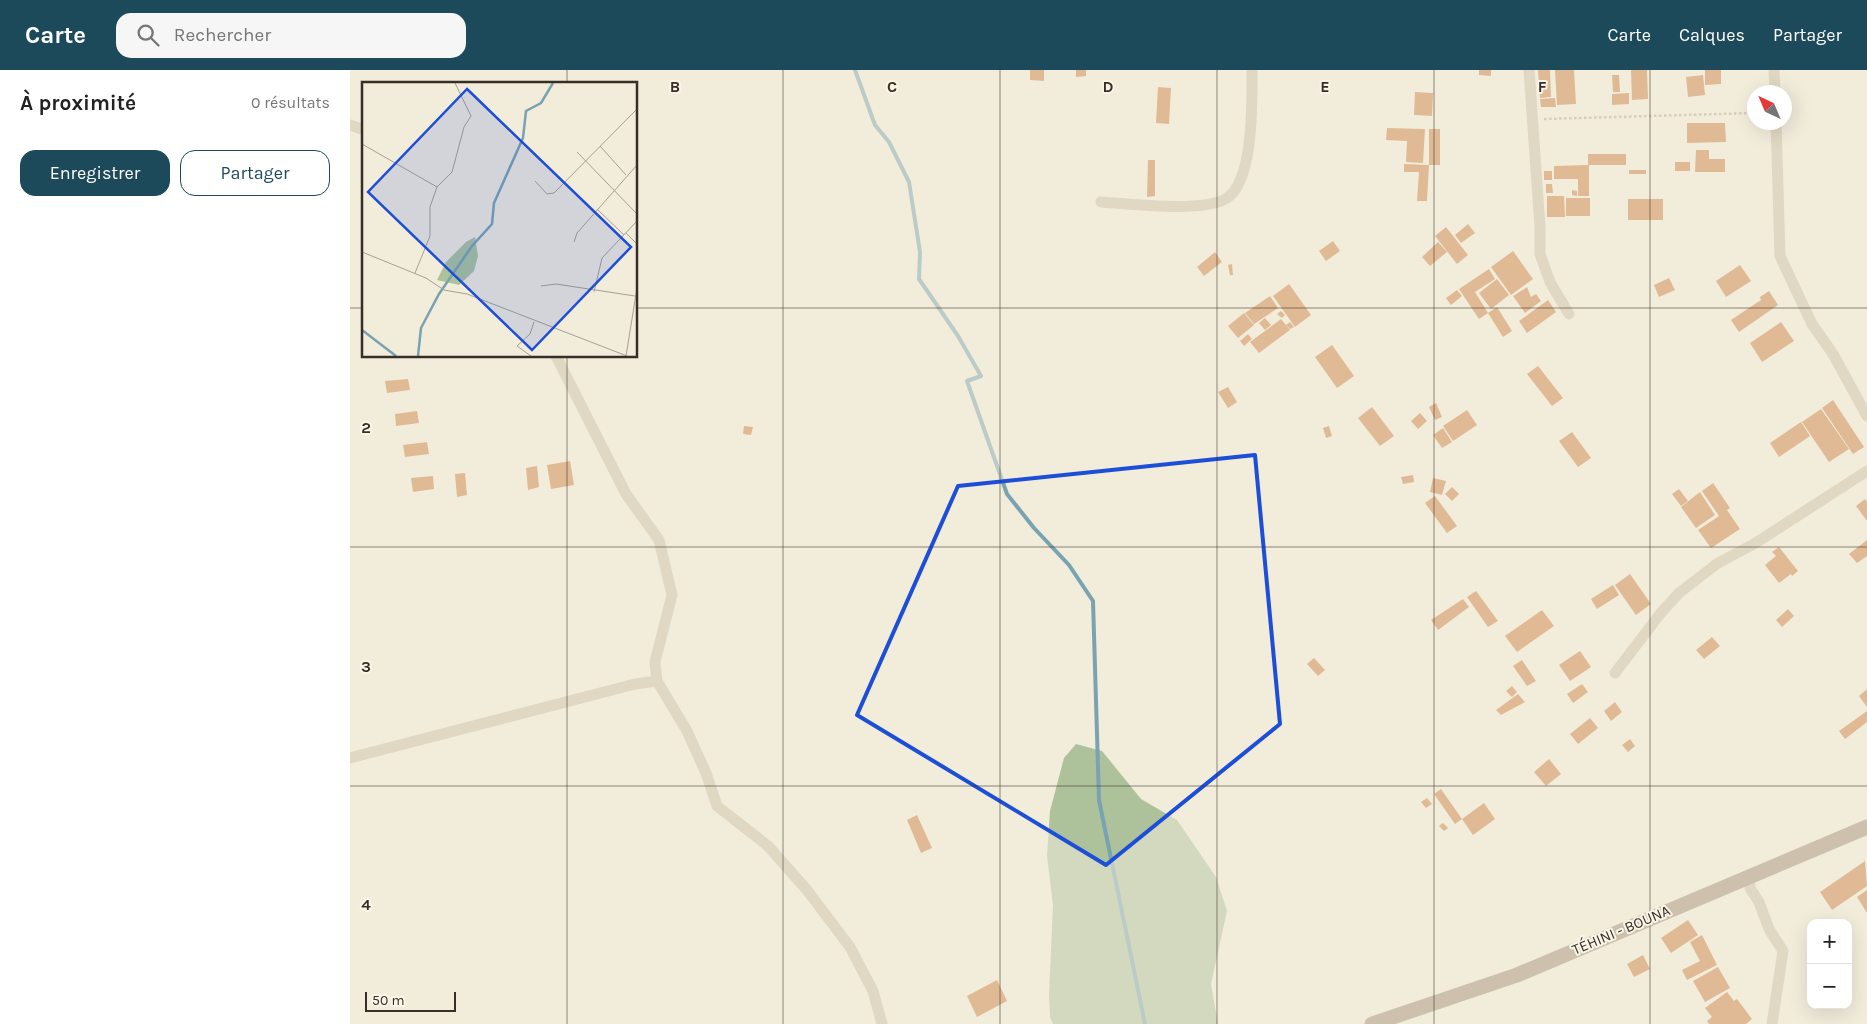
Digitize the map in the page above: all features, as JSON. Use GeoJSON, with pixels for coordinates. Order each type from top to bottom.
{"type":"FeatureCollection","features":[{"type":"Feature","properties":{"kind":"street"},"geometry":{"type":"LineString","coordinates":[[1101,202],[1172,207],[1218,202],[1228,198],[1242,180],[1246,164],[1252,70]]}},
{"type":"Feature","properties":{"kind":"street"},"geometry":{"type":"LineString","coordinates":[[1528,70],[1534,119],[1540,254],[1550,282],[1569,314]]}},
{"type":"Feature","properties":{"kind":"street"},"geometry":{"type":"LineString","coordinates":[[1774,70],[1775,85]]}},
{"type":"Feature","properties":{"kind":"street"},"geometry":{"type":"LineString","coordinates":[[350,125],[362,129]]}},
{"type":"Feature","properties":{"kind":"street"},"geometry":{"type":"LineString","coordinates":[[1776,130],[1780,256],[1812,324],[1833,354],[1867,416]]}},
{"type":"Feature","properties":{"kind":"street"},"geometry":{"type":"LineString","coordinates":[[557,358],[626,494],[659,540],[672,595],[655,662],[657,681],[687,731],[706,773],[717,806],[768,846],[807,890],[850,947],[873,991],[882,1024]]}},
{"type":"Feature","properties":{"kind":"street"},"geometry":{"type":"LineString","coordinates":[[1615,674],[1660,614],[1679,593],[1718,563],[1754,544],[1867,471]]}},
{"type":"Feature","properties":{"kind":"street"},"geometry":{"type":"LineString","coordinates":[[350,758],[635,684],[657,681]]}},
{"type":"Feature","properties":{"kind":"street","name":"TÉHINI - BOUNA"},"geometry":{"type":"LineString","coordinates":[[1372,1024],[1518,975],[1867,827]]}},
{"type":"Feature","properties":{"kind":"street"},"geometry":{"type":"LineString","coordinates":[[1749,876],[1750,888],[1759,902],[1769,929],[1782,951],[1772,1024]]}},
{"type":"Feature","properties":{"kind":"path"},"geometry":{"type":"LineString","coordinates":[[1534,119],[1747,113]]}},
{"type":"Feature","properties":{"kind":"highlighted area"},"geometry":{"type":"Polygon","coordinates":[[[1255,455],[1280,724],[1106,865],[857,715],[958,486],[1255,455]]]}},
{"type":"Feature","properties":{"kind":"green space"},"geometry":{"type":"Polygon","coordinates":[[[1076,744],[1102,751],[1141,799],[1177,820],[1216,877],[1227,911],[1211,984],[1218,1024],[1053,1024],[1050,1017],[1049,995],[1053,905],[1047,856],[1050,811],[1064,758],[1076,744]]]}},
{"type":"Feature","properties":{"kind":"building"},"geometry":{"type":"Polygon","coordinates":[[[1030,70],[1044,70],[1044,81],[1030,80],[1030,70]]]}},
{"type":"Feature","properties":{"kind":"building"},"geometry":{"type":"Polygon","coordinates":[[[1076,70],[1086,70],[1086,76],[1076,77],[1076,70]]]}},
{"type":"Feature","properties":{"kind":"building"},"geometry":{"type":"Polygon","coordinates":[[[1479,70],[1491,70],[1491,76],[1479,75],[1479,70]]]}},
{"type":"Feature","properties":{"kind":"building"},"geometry":{"type":"Polygon","coordinates":[[[1538,70],[1550,70],[1551,97],[1540,98],[1538,70]]]}},
{"type":"Feature","properties":{"kind":"building"},"geometry":{"type":"Polygon","coordinates":[[[1555,70],[1574,70],[1576,104],[1557,105],[1555,70]]]}},
{"type":"Feature","properties":{"kind":"building"},"geometry":{"type":"Polygon","coordinates":[[[1631,70],[1647,70],[1648,99],[1632,100],[1631,70]]]}},
{"type":"Feature","properties":{"kind":"building"},"geometry":{"type":"Polygon","coordinates":[[[1705,70],[1721,70],[1721,84],[1705,85],[1705,70]]]}},
{"type":"Feature","properties":{"kind":"building"},"geometry":{"type":"Polygon","coordinates":[[[1612,75],[1619,75],[1620,92],[1613,92],[1612,75]]]}},
{"type":"Feature","properties":{"kind":"building"},"geometry":{"type":"Polygon","coordinates":[[[1703,75],[1705,95],[1688,97],[1686,77],[1703,75]]]}},
{"type":"Feature","properties":{"kind":"building"},"geometry":{"type":"Polygon","coordinates":[[[1158,87],[1171,88],[1169,124],[1156,123],[1158,87]]]}},
{"type":"Feature","properties":{"kind":"building"},"geometry":{"type":"Polygon","coordinates":[[[1415,92],[1433,93],[1432,116],[1414,115],[1415,92]]]}},
{"type":"Feature","properties":{"kind":"building"},"geometry":{"type":"Polygon","coordinates":[[[1629,93],[1629,104],[1612,105],[1612,94],[1629,93]]]}},
{"type":"Feature","properties":{"kind":"building"},"geometry":{"type":"Polygon","coordinates":[[[1555,98],[1556,107],[1541,107],[1540,99],[1555,98]]]}},
{"type":"Feature","properties":{"kind":"building"},"geometry":{"type":"Polygon","coordinates":[[[1687,123],[1725,123],[1726,142],[1687,143],[1687,123]]]}},
{"type":"Feature","properties":{"kind":"building"},"geometry":{"type":"Polygon","coordinates":[[[1387,128],[1425,129],[1423,163],[1406,162],[1407,141],[1386,140],[1387,128]]]}},
{"type":"Feature","properties":{"kind":"building"},"geometry":{"type":"Polygon","coordinates":[[[1429,129],[1440,129],[1440,165],[1429,165],[1429,129]]]}},
{"type":"Feature","properties":{"kind":"building"},"geometry":{"type":"Polygon","coordinates":[[[1696,150],[1709,150],[1709,159],[1725,159],[1725,172],[1695,172],[1696,150]]]}},
{"type":"Feature","properties":{"kind":"building"},"geometry":{"type":"Polygon","coordinates":[[[1588,154],[1626,154],[1626,165],[1588,165],[1588,154]]]}},
{"type":"Feature","properties":{"kind":"building"},"geometry":{"type":"Polygon","coordinates":[[[1148,160],[1155,160],[1155,196],[1147,197],[1148,160]]]}},
{"type":"Feature","properties":{"kind":"building"},"geometry":{"type":"Polygon","coordinates":[[[1675,162],[1690,162],[1690,171],[1675,171],[1675,162]]]}},
{"type":"Feature","properties":{"kind":"building"},"geometry":{"type":"Polygon","coordinates":[[[1404,164],[1429,165],[1427,201],[1417,201],[1419,172],[1404,172],[1404,164]]]}},
{"type":"Feature","properties":{"kind":"building"},"geometry":{"type":"Polygon","coordinates":[[[1589,165],[1589,196],[1578,196],[1578,179],[1554,179],[1554,166],[1589,165]]]}},
{"type":"Feature","properties":{"kind":"building"},"geometry":{"type":"Polygon","coordinates":[[[1629,170],[1646,170],[1646,174],[1629,174],[1629,170]]]}},
{"type":"Feature","properties":{"kind":"building"},"geometry":{"type":"Polygon","coordinates":[[[1544,171],[1552,171],[1552,180],[1544,180],[1544,171]]]}},
{"type":"Feature","properties":{"kind":"building"},"geometry":{"type":"Polygon","coordinates":[[[1546,184],[1552,184],[1553,193],[1546,193],[1546,184]]]}},
{"type":"Feature","properties":{"kind":"building"},"geometry":{"type":"Polygon","coordinates":[[[1572,190],[1577,191],[1577,196],[1572,195],[1572,190]]]}},
{"type":"Feature","properties":{"kind":"building"},"geometry":{"type":"Polygon","coordinates":[[[1547,196],[1564,196],[1565,217],[1547,217],[1547,196]]]}},
{"type":"Feature","properties":{"kind":"building"},"geometry":{"type":"Polygon","coordinates":[[[1566,198],[1590,198],[1590,216],[1566,216],[1566,198]]]}},
{"type":"Feature","properties":{"kind":"building"},"geometry":{"type":"Polygon","coordinates":[[[1628,199],[1663,199],[1663,220],[1628,220],[1628,199]]]}},
{"type":"Feature","properties":{"kind":"building"},"geometry":{"type":"Polygon","coordinates":[[[1468,224],[1475,233],[1461,243],[1455,235],[1468,224]]]}},
{"type":"Feature","properties":{"kind":"building"},"geometry":{"type":"Polygon","coordinates":[[[1446,227],[1468,255],[1457,264],[1435,236],[1446,227]]]}},
{"type":"Feature","properties":{"kind":"building"},"geometry":{"type":"Polygon","coordinates":[[[1333,241],[1340,251],[1326,261],[1319,251],[1333,241]]]}},
{"type":"Feature","properties":{"kind":"building"},"geometry":{"type":"Polygon","coordinates":[[[1438,242],[1447,252],[1430,266],[1422,257],[1438,242]]]}},
{"type":"Feature","properties":{"kind":"building"},"geometry":{"type":"Polygon","coordinates":[[[1513,251],[1533,279],[1511,295],[1491,267],[1513,251]]]}},
{"type":"Feature","properties":{"kind":"building"},"geometry":{"type":"Polygon","coordinates":[[[1215,252],[1222,262],[1204,276],[1197,267],[1215,252]]]}},
{"type":"Feature","properties":{"kind":"building"},"geometry":{"type":"Polygon","coordinates":[[[1232,264],[1233,275],[1230,275],[1228,265],[1232,264]]]}},
{"type":"Feature","properties":{"kind":"building"},"geometry":{"type":"Polygon","coordinates":[[[1740,265],[1751,281],[1726,297],[1716,281],[1740,265]]]}},
{"type":"Feature","properties":{"kind":"building"},"geometry":{"type":"Polygon","coordinates":[[[1489,269],[1495,279],[1475,292],[1488,313],[1479,319],[1459,289],[1489,269]]]}},
{"type":"Feature","properties":{"kind":"building"},"geometry":{"type":"Polygon","coordinates":[[[1669,278],[1675,290],[1659,297],[1654,285],[1669,278]]]}},
{"type":"Feature","properties":{"kind":"building"},"geometry":{"type":"Polygon","coordinates":[[[1497,279],[1509,295],[1491,309],[1479,293],[1497,279]]]}},
{"type":"Feature","properties":{"kind":"building"},"geometry":{"type":"Polygon","coordinates":[[[1289,284],[1311,315],[1295,327],[1273,296],[1289,284]]]}},
{"type":"Feature","properties":{"kind":"building"},"geometry":{"type":"Polygon","coordinates":[[[1527,287],[1531,297],[1536,294],[1541,301],[1525,313],[1513,296],[1527,287]]]}},
{"type":"Feature","properties":{"kind":"building"},"geometry":{"type":"Polygon","coordinates":[[[1457,290],[1462,296],[1451,305],[1446,298],[1457,290]]]}},
{"type":"Feature","properties":{"kind":"building"},"geometry":{"type":"Polygon","coordinates":[[[1769,291],[1778,305],[1739,332],[1731,320],[1761,300],[1760,297],[1769,291]]]}},
{"type":"Feature","properties":{"kind":"building"},"geometry":{"type":"Polygon","coordinates":[[[1270,296],[1278,308],[1254,324],[1245,313],[1270,296]]]}},
{"type":"Feature","properties":{"kind":"building"},"geometry":{"type":"Polygon","coordinates":[[[1548,300],[1556,312],[1527,333],[1519,321],[1548,300]]]}},
{"type":"Feature","properties":{"kind":"building"},"geometry":{"type":"Polygon","coordinates":[[[1497,307],[1512,331],[1503,337],[1488,313],[1497,307]]]}},
{"type":"Feature","properties":{"kind":"building"},"geometry":{"type":"Polygon","coordinates":[[[1281,311],[1285,315],[1282,318],[1277,314],[1281,311]]]}},
{"type":"Feature","properties":{"kind":"building"},"geometry":{"type":"Polygon","coordinates":[[[1244,313],[1254,325],[1238,338],[1228,326],[1244,313]]]}},
{"type":"Feature","properties":{"kind":"building"},"geometry":{"type":"Polygon","coordinates":[[[1265,318],[1271,325],[1265,330],[1259,323],[1265,318]]]}},
{"type":"Feature","properties":{"kind":"building"},"geometry":{"type":"Polygon","coordinates":[[[1281,319],[1290,330],[1259,353],[1250,342],[1281,319]]]}},
{"type":"Feature","properties":{"kind":"building"},"geometry":{"type":"Polygon","coordinates":[[[1290,322],[1294,327],[1290,329],[1286,325],[1290,322]]]}},
{"type":"Feature","properties":{"kind":"building"},"geometry":{"type":"Polygon","coordinates":[[[1781,322],[1794,341],[1762,362],[1750,343],[1781,322]]]}},
{"type":"Feature","properties":{"kind":"building"},"geometry":{"type":"Polygon","coordinates":[[[1248,334],[1252,339],[1244,346],[1240,341],[1248,334]]]}},
{"type":"Feature","properties":{"kind":"building"},"geometry":{"type":"Polygon","coordinates":[[[1332,345],[1354,376],[1337,388],[1315,357],[1332,345]]]}},
{"type":"Feature","properties":{"kind":"building"},"geometry":{"type":"Polygon","coordinates":[[[1538,366],[1563,398],[1552,406],[1527,374],[1538,366]]]}},
{"type":"Feature","properties":{"kind":"building"},"geometry":{"type":"Polygon","coordinates":[[[408,379],[410,390],[387,393],[385,381],[408,379]]]}},
{"type":"Feature","properties":{"kind":"building"},"geometry":{"type":"Polygon","coordinates":[[[1228,387],[1237,402],[1228,408],[1218,392],[1228,387]]]}},
{"type":"Feature","properties":{"kind":"building"},"geometry":{"type":"Polygon","coordinates":[[[1833,400],[1864,447],[1853,454],[1822,408],[1833,400]]]}},
{"type":"Feature","properties":{"kind":"building"},"geometry":{"type":"Polygon","coordinates":[[[1436,403],[1442,417],[1435,420],[1429,407],[1436,403]]]}},
{"type":"Feature","properties":{"kind":"building"},"geometry":{"type":"Polygon","coordinates":[[[1372,407],[1394,436],[1380,446],[1358,418],[1372,407]]]}},
{"type":"Feature","properties":{"kind":"building"},"geometry":{"type":"Polygon","coordinates":[[[1821,409],[1849,449],[1829,462],[1802,422],[1821,409]]]}},
{"type":"Feature","properties":{"kind":"building"},"geometry":{"type":"Polygon","coordinates":[[[1467,410],[1477,425],[1453,441],[1443,426],[1467,410]]]}},
{"type":"Feature","properties":{"kind":"building"},"geometry":{"type":"Polygon","coordinates":[[[417,411],[419,423],[396,426],[395,414],[417,411]]]}},
{"type":"Feature","properties":{"kind":"building"},"geometry":{"type":"Polygon","coordinates":[[[1420,413],[1427,421],[1418,429],[1411,421],[1420,413]]]}},
{"type":"Feature","properties":{"kind":"building"},"geometry":{"type":"Polygon","coordinates":[[[1801,422],[1810,436],[1779,457],[1770,443],[1801,422]]]}},
{"type":"Feature","properties":{"kind":"building"},"geometry":{"type":"Polygon","coordinates":[[[744,426],[753,427],[751,435],[743,434],[744,426]]]}},
{"type":"Feature","properties":{"kind":"building"},"geometry":{"type":"Polygon","coordinates":[[[1329,426],[1332,436],[1326,438],[1323,428],[1329,426]]]}},
{"type":"Feature","properties":{"kind":"building"},"geometry":{"type":"Polygon","coordinates":[[[1443,428],[1452,442],[1442,448],[1433,435],[1443,428]]]}},
{"type":"Feature","properties":{"kind":"building"},"geometry":{"type":"Polygon","coordinates":[[[1572,432],[1591,458],[1578,467],[1559,441],[1572,432]]]}},
{"type":"Feature","properties":{"kind":"building"},"geometry":{"type":"Polygon","coordinates":[[[427,442],[429,454],[405,457],[403,445],[427,442]]]}},
{"type":"Feature","properties":{"kind":"building"},"geometry":{"type":"Polygon","coordinates":[[[570,461],[574,485],[551,489],[547,465],[570,461]]]}},
{"type":"Feature","properties":{"kind":"building"},"geometry":{"type":"Polygon","coordinates":[[[537,466],[539,487],[528,490],[526,468],[537,466]]]}},
{"type":"Feature","properties":{"kind":"building"},"geometry":{"type":"Polygon","coordinates":[[[465,473],[467,495],[457,497],[455,474],[465,473]]]}},
{"type":"Feature","properties":{"kind":"building"},"geometry":{"type":"Polygon","coordinates":[[[1413,475],[1414,482],[1403,484],[1401,477],[1413,475]]]}},
{"type":"Feature","properties":{"kind":"building"},"geometry":{"type":"Polygon","coordinates":[[[433,476],[434,489],[413,492],[411,478],[433,476]]]}},
{"type":"Feature","properties":{"kind":"building"},"geometry":{"type":"Polygon","coordinates":[[[1433,478],[1446,481],[1442,495],[1430,492],[1433,478]]]}},
{"type":"Feature","properties":{"kind":"building"},"geometry":{"type":"Polygon","coordinates":[[[1713,483],[1730,508],[1727,510],[1740,529],[1711,548],[1698,530],[1719,516],[1702,491],[1713,483]]]}},
{"type":"Feature","properties":{"kind":"building"},"geometry":{"type":"Polygon","coordinates":[[[1452,487],[1459,494],[1452,501],[1445,494],[1452,487]]]}},
{"type":"Feature","properties":{"kind":"building"},"geometry":{"type":"Polygon","coordinates":[[[1679,489],[1688,501],[1681,506],[1672,494],[1679,489]]]}},
{"type":"Feature","properties":{"kind":"building"},"geometry":{"type":"Polygon","coordinates":[[[1700,492],[1715,515],[1696,528],[1681,507],[1700,492]]]}},
{"type":"Feature","properties":{"kind":"building"},"geometry":{"type":"Polygon","coordinates":[[[1435,496],[1457,526],[1447,533],[1425,503],[1435,496]]]}},
{"type":"Feature","properties":{"kind":"building"},"geometry":{"type":"Polygon","coordinates":[[[1865,499],[1867,502],[1867,521],[1856,506],[1865,499]]]}},
{"type":"Feature","properties":{"kind":"building"},"geometry":{"type":"Polygon","coordinates":[[[1867,540],[1867,556],[1857,563],[1849,554],[1867,540]]]}},
{"type":"Feature","properties":{"kind":"building"},"geometry":{"type":"Polygon","coordinates":[[[1779,547],[1798,571],[1779,583],[1765,565],[1776,556],[1772,552],[1779,547]]]}},
{"type":"Feature","properties":{"kind":"building"},"geometry":{"type":"Polygon","coordinates":[[[1630,574],[1651,604],[1636,615],[1615,585],[1630,574]]]}},
{"type":"Feature","properties":{"kind":"building"},"geometry":{"type":"Polygon","coordinates":[[[1613,585],[1619,595],[1597,609],[1591,599],[1613,585]]]}},
{"type":"Feature","properties":{"kind":"building"},"geometry":{"type":"Polygon","coordinates":[[[1476,591],[1498,621],[1488,627],[1467,597],[1476,591]]]}},
{"type":"Feature","properties":{"kind":"building"},"geometry":{"type":"Polygon","coordinates":[[[1463,599],[1469,607],[1438,630],[1431,620],[1463,599]]]}},
{"type":"Feature","properties":{"kind":"building"},"geometry":{"type":"Polygon","coordinates":[[[1788,609],[1794,616],[1782,627],[1776,620],[1788,609]]]}},
{"type":"Feature","properties":{"kind":"building"},"geometry":{"type":"Polygon","coordinates":[[[1542,610],[1554,626],[1517,652],[1505,636],[1542,610]]]}},
{"type":"Feature","properties":{"kind":"building"},"geometry":{"type":"Polygon","coordinates":[[[1712,637],[1720,646],[1704,659],[1696,650],[1712,637]]]}},
{"type":"Feature","properties":{"kind":"building"},"geometry":{"type":"Polygon","coordinates":[[[1580,651],[1591,667],[1570,681],[1559,665],[1580,651]]]}},
{"type":"Feature","properties":{"kind":"building"},"geometry":{"type":"Polygon","coordinates":[[[1314,658],[1325,670],[1318,676],[1307,664],[1314,658]]]}},
{"type":"Feature","properties":{"kind":"building"},"geometry":{"type":"Polygon","coordinates":[[[1522,660],[1536,681],[1527,686],[1513,666],[1522,660]]]}},
{"type":"Feature","properties":{"kind":"building"},"geometry":{"type":"Polygon","coordinates":[[[1582,684],[1588,692],[1573,703],[1567,694],[1582,684]]]}},
{"type":"Feature","properties":{"kind":"building"},"geometry":{"type":"Polygon","coordinates":[[[1512,686],[1517,692],[1512,697],[1506,691],[1512,686]]]}},
{"type":"Feature","properties":{"kind":"building"},"geometry":{"type":"Polygon","coordinates":[[[1867,689],[1867,707],[1859,696],[1867,689]]]}},
{"type":"Feature","properties":{"kind":"building"},"geometry":{"type":"Polygon","coordinates":[[[1518,694],[1525,702],[1501,715],[1496,710],[1518,694]]]}},
{"type":"Feature","properties":{"kind":"building"},"geometry":{"type":"Polygon","coordinates":[[[1615,702],[1622,712],[1611,721],[1604,711],[1615,702]]]}},
{"type":"Feature","properties":{"kind":"building"},"geometry":{"type":"Polygon","coordinates":[[[1867,711],[1867,722],[1845,739],[1839,731],[1867,711]]]}},
{"type":"Feature","properties":{"kind":"building"},"geometry":{"type":"Polygon","coordinates":[[[1590,718],[1598,728],[1578,744],[1570,734],[1590,718]]]}},
{"type":"Feature","properties":{"kind":"building"},"geometry":{"type":"Polygon","coordinates":[[[1630,739],[1635,746],[1628,752],[1622,745],[1630,739]]]}},
{"type":"Feature","properties":{"kind":"building"},"geometry":{"type":"Polygon","coordinates":[[[1549,759],[1561,774],[1546,786],[1534,772],[1549,759]]]}},
{"type":"Feature","properties":{"kind":"building"},"geometry":{"type":"Polygon","coordinates":[[[1441,789],[1462,819],[1455,824],[1434,794],[1441,789]]]}},
{"type":"Feature","properties":{"kind":"building"},"geometry":{"type":"Polygon","coordinates":[[[1427,798],[1432,804],[1426,808],[1421,802],[1427,798]]]}},
{"type":"Feature","properties":{"kind":"building"},"geometry":{"type":"Polygon","coordinates":[[[1484,803],[1495,819],[1473,835],[1462,819],[1484,803]]]}},
{"type":"Feature","properties":{"kind":"building"},"geometry":{"type":"Polygon","coordinates":[[[917,815],[932,848],[921,853],[907,820],[917,815]]]}},
{"type":"Feature","properties":{"kind":"building"},"geometry":{"type":"Polygon","coordinates":[[[1443,823],[1448,828],[1444,831],[1439,826],[1443,823]]]}},
{"type":"Feature","properties":{"kind":"building"},"geometry":{"type":"Polygon","coordinates":[[[1865,861],[1867,886],[1832,910],[1820,892],[1865,861]]]}},
{"type":"Feature","properties":{"kind":"building"},"geometry":{"type":"Polygon","coordinates":[[[1867,890],[1867,913],[1857,897],[1867,890]]]}},
{"type":"Feature","properties":{"kind":"building"},"geometry":{"type":"Polygon","coordinates":[[[1688,920],[1698,935],[1671,953],[1661,938],[1688,920]]]}},
{"type":"Feature","properties":{"kind":"building"},"geometry":{"type":"Polygon","coordinates":[[[1702,935],[1717,965],[1687,980],[1682,970],[1700,961],[1690,942],[1702,935]]]}},
{"type":"Feature","properties":{"kind":"building"},"geometry":{"type":"Polygon","coordinates":[[[1643,955],[1650,969],[1634,977],[1627,964],[1643,955]]]}},
{"type":"Feature","properties":{"kind":"building"},"geometry":{"type":"Polygon","coordinates":[[[1718,967],[1730,988],[1705,1002],[1693,981],[1718,967]]]}},
{"type":"Feature","properties":{"kind":"building"},"geometry":{"type":"Polygon","coordinates":[[[997,980],[1007,1001],[977,1017],[967,996],[997,980]]]}},
{"type":"Feature","properties":{"kind":"building"},"geometry":{"type":"Polygon","coordinates":[[[1727,992],[1734,1001],[1737,999],[1752,1019],[1746,1024],[1709,1024],[1707,1021],[1712,1017],[1705,1008],[1727,992]]]}},
{"type":"Feature","properties":{"kind":"waterway"},"geometry":{"type":"LineString","coordinates":[[855,70],[875,125],[889,142],[909,182],[920,252],[919,279],[958,336],[981,376],[967,381],[1007,494],[1034,528],[1069,565],[1093,601],[1099,800],[1145,1024]]}}]}
